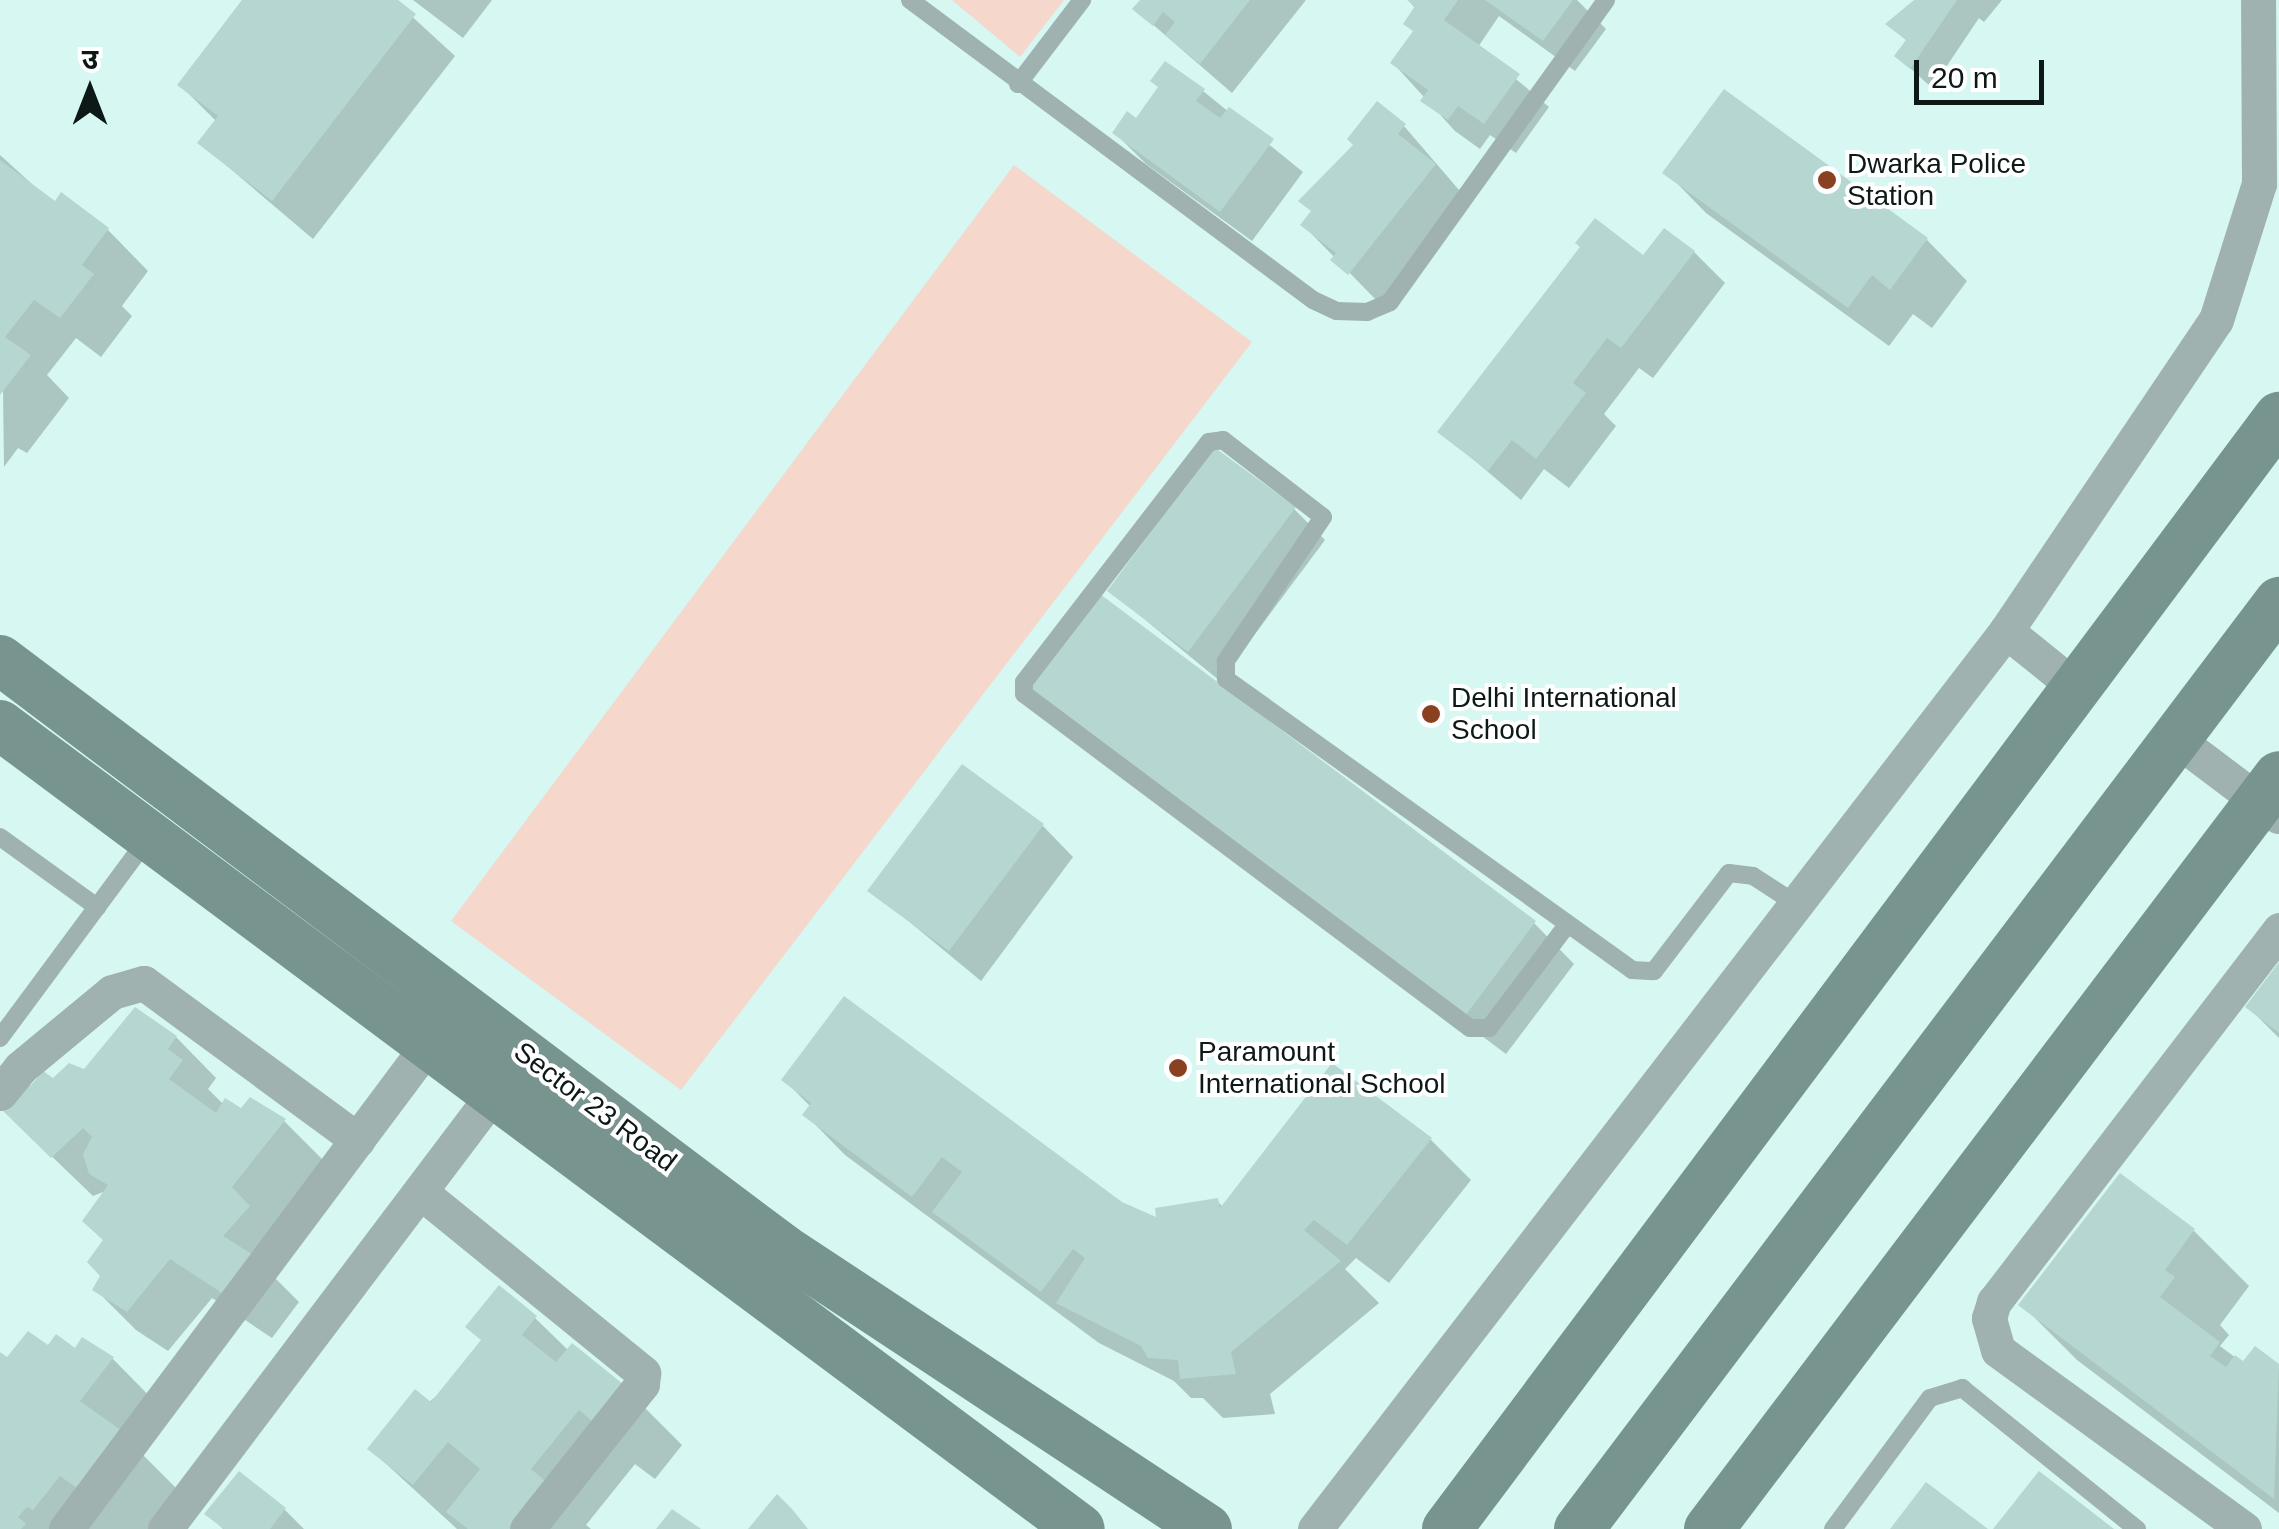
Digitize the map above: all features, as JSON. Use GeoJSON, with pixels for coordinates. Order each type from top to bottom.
{"type":"FeatureCollection","features":[{"type":"Feature","properties":{"kind":"street"},"geometry":{"type":"LineString","coordinates":[[1315,1529],[2006,631],[2216,320],[2259,184],[2258,0]]}},
{"type":"Feature","properties":{"kind":"street"},"geometry":{"type":"LineString","coordinates":[[1447,1529],[2279,418]]}},
{"type":"Feature","properties":{"kind":"street"},"geometry":{"type":"LineString","coordinates":[[1579,1529],[2279,602]]}},
{"type":"Feature","properties":{"kind":"street"},"geometry":{"type":"LineString","coordinates":[[2006,631],[2077,688]]}},
{"type":"Feature","properties":{"kind":"street","name":"Sector 23 Road"},"geometry":{"type":"LineString","coordinates":[[0,660],[164,815],[428,1045],[1080,1529]]}},
{"type":"Feature","properties":{"kind":"street","name":"Sector 23 Road"},"geometry":{"type":"LineString","coordinates":[[0,726],[164,815],[784,1249],[1207,1529]]}},
{"type":"Feature","properties":{"kind":"street"},"geometry":{"type":"LineString","coordinates":[[1709,1529],[2273,798],[2176,739]]}},
{"type":"Feature","properties":{"kind":"street"},"geometry":{"type":"LineString","coordinates":[[2244,1529],[1998,1350],[1989,1318],[1994,1302],[2279,930]]}},
{"type":"Feature","properties":{"kind":"street"},"geometry":{"type":"LineString","coordinates":[[0,1093],[20,1068],[112,992],[144,984],[358,1140]]}},
{"type":"Feature","properties":{"kind":"street"},"geometry":{"type":"LineString","coordinates":[[66,1529],[428,1045]]}},
{"type":"Feature","properties":{"kind":"street"},"geometry":{"type":"LineString","coordinates":[[165,1529],[423,1194],[494,1093]]}},
{"type":"Feature","properties":{"kind":"street"},"geometry":{"type":"LineString","coordinates":[[423,1194],[643,1373],[642,1384],[527,1529]]}},
{"type":"Feature","properties":{"kind":"lane"},"geometry":{"type":"LineString","coordinates":[[910,0],[1313,300],[1337,311],[1367,312],[1390,302],[1606,0]]}},
{"type":"Feature","properties":{"kind":"lane"},"geometry":{"type":"LineString","coordinates":[[1018,84],[1082,0]]}},
{"type":"Feature","properties":{"kind":"lane"},"geometry":{"type":"LineString","coordinates":[[1567,925],[1489,1028],[1470,1028],[1024,694],[1024,682],[1209,442],[1222,440],[1323,517],[1226,661],[1226,679],[1567,925],[1644,973],[1654,970],[1728,873],[1753,876],[1794,902]]}},
{"type":"Feature","properties":{"kind":"lane"},"geometry":{"type":"LineString","coordinates":[[0,1038],[164,815]]}},
{"type":"Feature","properties":{"kind":"lane"},"geometry":{"type":"LineString","coordinates":[[0,837],[97,907]]}},
{"type":"Feature","properties":{"kind":"lane"},"geometry":{"type":"LineString","coordinates":[[1833,1529],[1930,1398],[1962,1388],[2137,1529]]}},
{"type":"Feature","properties":{"kind":"shaded area"},"geometry":{"type":"Polygon","coordinates":[[[952,0],[1064,0],[1020,57],[952,0]]]}},
{"type":"Feature","properties":{"kind":"shaded area"},"geometry":{"type":"Polygon","coordinates":[[[1014,165],[1252,342],[681,1090],[451,921],[1014,165]]]}},
{"type":"Feature","properties":{"kind":"building"},"geometry":{"type":"Polygon","coordinates":[[[242,0],[398,0],[416,14],[272,201],[197,143],[218,116],[177,85],[242,0]]]}},
{"type":"Feature","properties":{"kind":"building"},"geometry":{"type":"Polygon","coordinates":[[[1140,0],[1250,0],[1200,64],[1165,35],[1175,22],[1163,12],[1153,26],[1132,9],[1140,0]]]}},
{"type":"Feature","properties":{"kind":"building"},"geometry":{"type":"Polygon","coordinates":[[[1407,0],[1458,0],[1444,20],[1520,74],[1484,124],[1458,106],[1448,120],[1420,101],[1428,90],[1390,63],[1413,31],[1403,24],[1415,6],[1407,0]]]}},
{"type":"Feature","properties":{"kind":"building"},"geometry":{"type":"Polygon","coordinates":[[[1485,0],[1573,0],[1543,41],[1485,0]]]}},
{"type":"Feature","properties":{"kind":"building"},"geometry":{"type":"Polygon","coordinates":[[[1914,0],[1957,0],[1910,69],[1894,56],[1906,40],[1885,24],[1914,0]]]}},
{"type":"Feature","properties":{"kind":"building"},"geometry":{"type":"Polygon","coordinates":[[[1165,61],[1205,89],[1196,101],[1220,118],[1229,107],[1274,139],[1220,212],[1112,133],[1127,111],[1136,118],[1158,87],[1150,81],[1165,61]]]}},
{"type":"Feature","properties":{"kind":"building"},"geometry":{"type":"Polygon","coordinates":[[[1724,89],[1928,238],[1890,290],[1872,275],[1848,308],[1662,173],[1724,89]]]}},
{"type":"Feature","properties":{"kind":"building"},"geometry":{"type":"Polygon","coordinates":[[[1377,101],[1406,124],[1398,134],[1436,164],[1348,275],[1330,260],[1336,253],[1300,225],[1311,211],[1298,201],[1353,145],[1347,139],[1377,101]]]}},
{"type":"Feature","properties":{"kind":"building"},"geometry":{"type":"Polygon","coordinates":[[[0,160],[55,201],[61,192],[109,228],[82,265],[94,274],[60,318],[34,300],[5,337],[31,355],[0,395],[0,160]]]}},
{"type":"Feature","properties":{"kind":"building"},"geometry":{"type":"Polygon","coordinates":[[[1595,218],[1643,255],[1664,228],[1695,251],[1621,348],[1607,338],[1573,383],[1586,393],[1536,459],[1512,440],[1488,471],[1437,432],[1580,247],[1575,243],[1595,218]]]}},
{"type":"Feature","properties":{"kind":"building"},"geometry":{"type":"Polygon","coordinates":[[[1214,447],[1296,507],[1188,652],[1107,591],[1214,447]]]}},
{"type":"Feature","properties":{"kind":"building"},"geometry":{"type":"Polygon","coordinates":[[[1100,594],[1536,921],[1465,1016],[1029,688],[1100,594]]]}},
{"type":"Feature","properties":{"kind":"building"},"geometry":{"type":"Polygon","coordinates":[[[962,764],[1044,824],[949,951],[867,891],[962,764]]]}},
{"type":"Feature","properties":{"kind":"building"},"geometry":{"type":"Polygon","coordinates":[[[2279,962],[2279,1033],[2245,1007],[2279,962]]]}},
{"type":"Feature","properties":{"kind":"building"},"geometry":{"type":"Polygon","coordinates":[[[844,996],[1122,1202],[1156,1217],[1155,1208],[1218,1198],[1220,1208],[1332,1063],[1432,1138],[1347,1245],[1314,1220],[1304,1230],[1341,1261],[1231,1352],[1236,1374],[1180,1379],[1178,1360],[1148,1358],[1141,1346],[1056,1303],[1085,1258],[1073,1249],[1041,1292],[932,1212],[962,1172],[942,1157],[912,1197],[802,1115],[811,1103],[781,1080],[844,996]]]}},
{"type":"Feature","properties":{"kind":"building"},"geometry":{"type":"Polygon","coordinates":[[[135,1007],[177,1036],[168,1049],[183,1060],[169,1079],[216,1113],[225,1098],[241,1108],[250,1097],[286,1119],[232,1187],[250,1206],[223,1236],[261,1260],[231,1299],[170,1259],[127,1312],[92,1290],[100,1276],[87,1262],[103,1240],[82,1221],[108,1185],[89,1174],[83,1154],[92,1137],[83,1128],[51,1158],[0,1108],[20,1078],[31,1085],[43,1071],[53,1078],[69,1063],[84,1069],[135,1007]]]}},
{"type":"Feature","properties":{"kind":"building"},"geometry":{"type":"Polygon","coordinates":[[[2120,1173],[2195,1229],[2165,1270],[2175,1277],[2160,1297],[2220,1342],[2210,1356],[2226,1367],[2235,1355],[2243,1361],[2255,1346],[2279,1364],[2274,1499],[2018,1305],[2120,1173]]]}},
{"type":"Feature","properties":{"kind":"building"},"geometry":{"type":"Polygon","coordinates":[[[499,1285],[537,1316],[522,1335],[556,1362],[572,1343],[628,1388],[598,1426],[579,1410],[531,1469],[550,1485],[515,1529],[468,1529],[446,1512],[480,1469],[448,1442],[413,1485],[367,1449],[415,1389],[431,1402],[481,1340],[465,1327],[499,1285]]]}},
{"type":"Feature","properties":{"kind":"building"},"geometry":{"type":"Polygon","coordinates":[[[28,1331],[48,1345],[56,1334],[75,1348],[82,1337],[114,1357],[80,1401],[122,1431],[90,1497],[60,1476],[33,1510],[27,1507],[18,1517],[26,1524],[21,1529],[0,1529],[0,1352],[7,1357],[28,1331]]]}},
{"type":"Feature","properties":{"kind":"building"},"geometry":{"type":"Polygon","coordinates":[[[239,1471],[286,1508],[270,1529],[224,1529],[204,1514],[239,1471]]]}},
{"type":"Feature","properties":{"kind":"building"},"geometry":{"type":"Polygon","coordinates":[[[2039,1471],[2114,1529],[1993,1529],[2039,1471]]]}},
{"type":"Feature","properties":{"kind":"building"},"geometry":{"type":"Polygon","coordinates":[[[1926,1482],[1988,1529],[1890,1529],[1926,1482]]]}},
{"type":"Feature","properties":{"kind":"building"},"geometry":{"type":"Polygon","coordinates":[[[777,1494],[792,1509],[808,1529],[748,1529],[777,1494]]]}},
{"type":"Feature","properties":{"kind":"building"},"geometry":{"type":"Polygon","coordinates":[[[672,1509],[701,1529],[656,1529],[672,1509]]]}},
{"type":"Feature","properties":{"kind":"place","name":"Dwarka Police Station"},"geometry":{"type":"Point","coordinates":[1827,180]}},
{"type":"Feature","properties":{"kind":"place","name":"Delhi International School"},"geometry":{"type":"Point","coordinates":[1431,714]}},
{"type":"Feature","properties":{"kind":"place","name":"Paramount International School"},"geometry":{"type":"Point","coordinates":[1178,1068]}}]}
